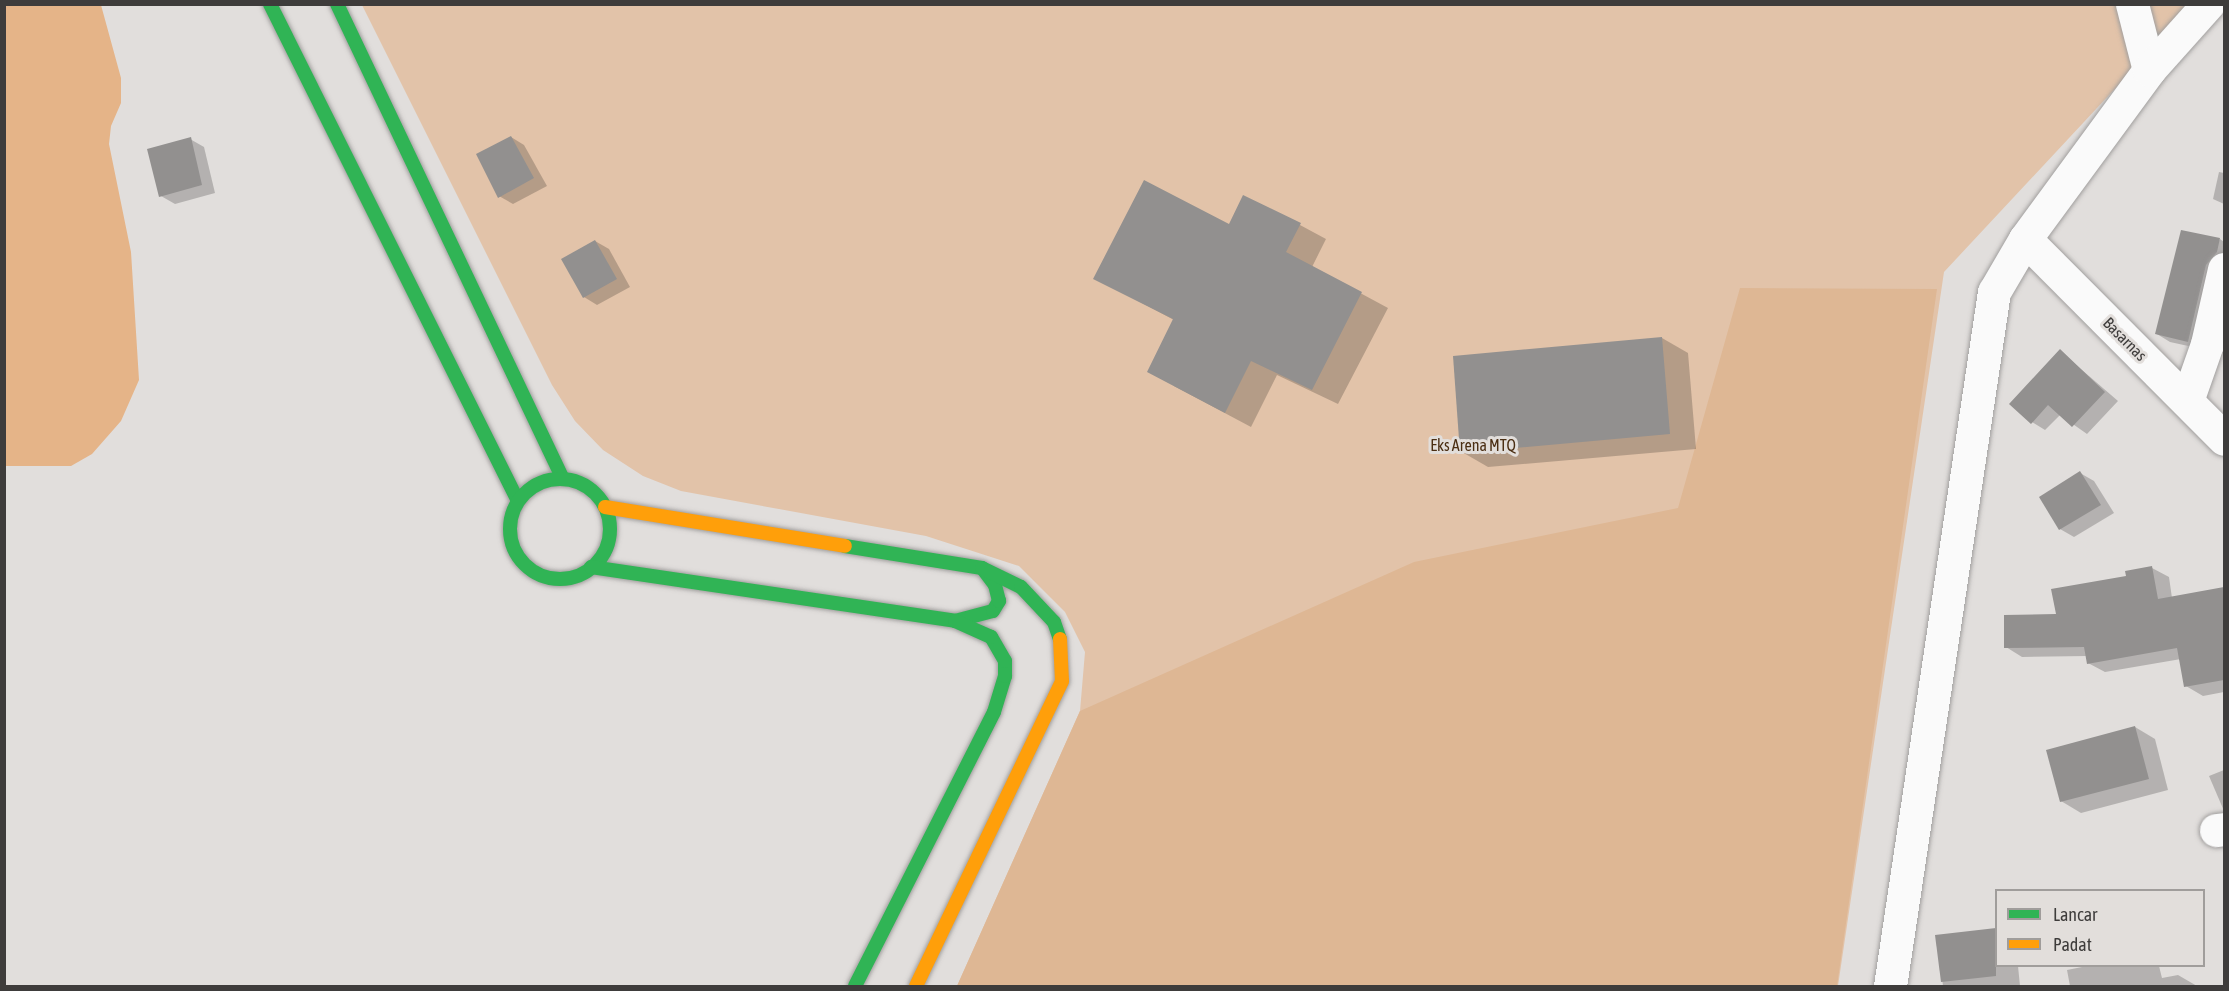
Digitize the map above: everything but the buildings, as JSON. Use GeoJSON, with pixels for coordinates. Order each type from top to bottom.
{"type":"FeatureCollection","features":[{"type":"Feature","properties":{"kind":"main road"},"geometry":{"type":"LineString","coordinates":[[270,4],[518,501]]}},
{"type":"Feature","properties":{"kind":"main road"},"geometry":{"type":"LineString","coordinates":[[337,4],[563,479]]}},
{"type":"Feature","properties":{"kind":"main road"},"geometry":{"type":"LineString","coordinates":[[591,567],[609,539],[605,507],[588,487],[563,479],[531,488],[518,501],[510,534],[522,561],[538,573],[561,578],[591,567],[955,621],[991,637],[1005,661],[1005,676],[994,712],[855,987]]}},
{"type":"Feature","properties":{"kind":"main road"},"geometry":{"type":"LineString","coordinates":[[605,507],[982,568],[1021,587],[1054,622],[1060,640],[1062,681],[916,987]]}},
{"type":"Feature","properties":{"kind":"main road"},"geometry":{"type":"LineString","coordinates":[[955,621],[993,611],[999,601],[995,585],[982,568]]}},
{"type":"Feature","properties":{"kind":"street"},"geometry":{"type":"LineString","coordinates":[[2132,4],[2150,70]]}},
{"type":"Feature","properties":{"kind":"street"},"geometry":{"type":"LineString","coordinates":[[1890,987],[1994,292],[2025,239],[2150,70],[2208,4]]}},
{"type":"Feature","properties":{"kind":"street","name":"Basarnas"},"geometry":{"type":"LineString","coordinates":[[2025,239],[2224,439]]}},
{"type":"Feature","properties":{"kind":"street"},"geometry":{"type":"LineString","coordinates":[[2187,401],[2207,345],[2224,270]]}},
{"type":"Feature","properties":{"kind":"green space","name":"Eks Arena MTQ"},"geometry":{"type":"Polygon","coordinates":[[[362,5],[2193,5],[1944,272],[1838,986],[957,986],[1080,711],[1085,652],[1065,612],[1019,566],[926,536],[681,491],[643,476],[603,450],[575,421],[552,385],[362,5]]]}},
{"type":"Feature","properties":{"kind":"shaded area"},"geometry":{"type":"Polygon","coordinates":[[[4,5],[101,5],[121,78],[121,103],[111,126],[109,144],[131,252],[139,380],[121,421],[92,454],[71,466],[5,466],[4,5]]]}},
{"type":"Feature","properties":{"kind":"shaded area"},"geometry":{"type":"Polygon","coordinates":[[[1740,288],[1937,289],[1837,986],[957,986],[1080,711],[1414,562],[1678,508],[1740,288]]]}},
{"type":"Feature","properties":{"kind":"traffic: fast"},"geometry":{"type":"LineString","coordinates":[[270,4],[518,501]]}},
{"type":"Feature","properties":{"kind":"traffic: fast"},"geometry":{"type":"LineString","coordinates":[[337,4],[563,479]]}},
{"type":"Feature","properties":{"kind":"traffic: fast"},"geometry":{"type":"LineString","coordinates":[[560,479],[579,483],[595,494],[606,510],[610,529],[606,548],[595,564],[579,575],[560,579],[541,575],[525,564],[514,548],[510,529],[514,510],[525,494],[541,483],[560,479]]}},
{"type":"Feature","properties":{"kind":"traffic: fast"},"geometry":{"type":"LineString","coordinates":[[591,567],[955,621],[993,611],[999,601],[995,585],[982,568],[845,546]]}},
{"type":"Feature","properties":{"kind":"traffic: fast"},"geometry":{"type":"LineString","coordinates":[[982,568],[1021,587],[1054,622],[1060,639]]}},
{"type":"Feature","properties":{"kind":"traffic: fast"},"geometry":{"type":"LineString","coordinates":[[855,986],[994,712],[1005,676],[1005,661],[991,637],[955,621]]}},
{"type":"Feature","properties":{"kind":"traffic: slow"},"geometry":{"type":"LineString","coordinates":[[605,507],[845,546]]}},
{"type":"Feature","properties":{"kind":"traffic: slow"},"geometry":{"type":"LineString","coordinates":[[916,986],[1062,681],[1060,639]]}}]}
